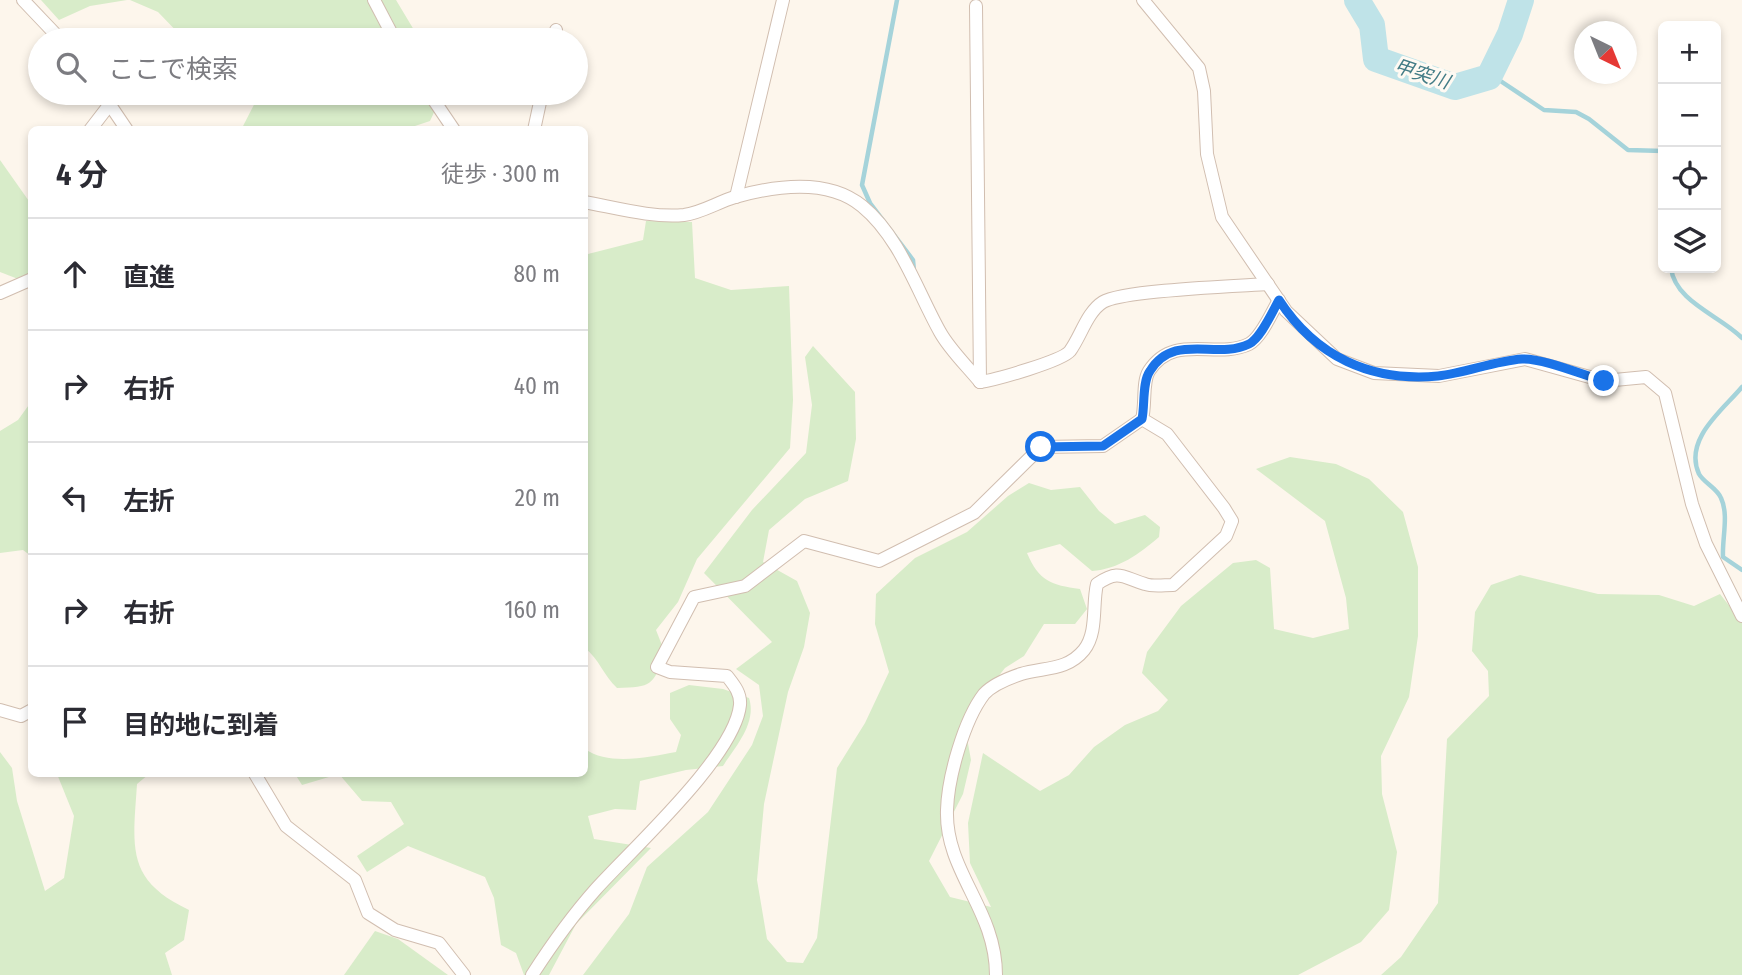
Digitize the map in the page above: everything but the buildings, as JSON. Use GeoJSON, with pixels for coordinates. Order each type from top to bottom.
{"type":"FeatureCollection","features":[{"type":"Feature","properties":{"kind":"street"},"geometry":{"type":"LineString","coordinates":[[23,0],[50,28]]}},
{"type":"Feature","properties":{"kind":"street"},"geometry":{"type":"LineString","coordinates":[[374,0],[389,28]]}},
{"type":"Feature","properties":{"kind":"street"},"geometry":{"type":"LineString","coordinates":[[736,197],[783,0]]}},
{"type":"Feature","properties":{"kind":"street"},"geometry":{"type":"LineString","coordinates":[[1143,0],[1199,68],[1204,91],[1207,154],[1222,217],[1279,300],[1307,333],[1337,359],[1374,373],[1438,376],[1525,359],[1604,381],[1646,377],[1665,393],[1692,504],[1706,544],[1739,603],[1742,616]]}},
{"type":"Feature","properties":{"kind":"street"},"geometry":{"type":"LineString","coordinates":[[976,6],[980,382]]}},
{"type":"Feature","properties":{"kind":"street"},"geometry":{"type":"LineString","coordinates":[[93,126],[109,105]]}},
{"type":"Feature","properties":{"kind":"street"},"geometry":{"type":"LineString","coordinates":[[111,105],[124,126]]}},
{"type":"Feature","properties":{"kind":"street"},"geometry":{"type":"LineString","coordinates":[[437,105],[451,126]]}},
{"type":"Feature","properties":{"kind":"street"},"geometry":{"type":"LineString","coordinates":[[535,126],[539,105]]}},
{"type":"Feature","properties":{"kind":"street"},"geometry":{"type":"LineString","coordinates":[[588,203],[656,215],[686,215],[736,197],[813,186],[839,193],[862,206],[889,236],[942,335],[980,382]]}},
{"type":"Feature","properties":{"kind":"street"},"geometry":{"type":"LineString","coordinates":[[0,293],[28,281]]}},
{"type":"Feature","properties":{"kind":"street"},"geometry":{"type":"LineString","coordinates":[[980,382],[1003,379],[1068,354],[1094,310],[1105,301],[1132,295],[1268,284]]}},
{"type":"Feature","properties":{"kind":"street"},"geometry":{"type":"LineString","coordinates":[[532,975],[564,926],[705,770],[735,723],[741,703],[738,691],[727,677],[670,672],[657,667],[694,597],[745,586],[804,541],[879,561],[974,513],[1041,447],[1103,446],[1142,419],[1148,372],[1161,358],[1186,348],[1227,351],[1252,343],[1279,300]]}},
{"type":"Feature","properties":{"kind":"street"},"geometry":{"type":"LineString","coordinates":[[996,975],[992,934],[957,864],[947,811],[950,784],[975,710],[985,693],[1002,681],[1023,673],[1061,668],[1084,650],[1093,628],[1097,584],[1111,574],[1125,576],[1147,585],[1174,585],[1226,536],[1232,521],[1167,434],[1142,419]]}},
{"type":"Feature","properties":{"kind":"street"},"geometry":{"type":"LineString","coordinates":[[0,710],[21,716],[28,712]]}},
{"type":"Feature","properties":{"kind":"street"},"geometry":{"type":"LineString","coordinates":[[257,777],[286,826],[355,880],[368,913],[395,930],[439,943],[464,975]]}},
{"type":"Feature","properties":{"kind":"green space"},"geometry":{"type":"Polygon","coordinates":[[[41,0],[127,0],[90,6],[59,20],[41,0]]]}},
{"type":"Feature","properties":{"kind":"green space"},"geometry":{"type":"Polygon","coordinates":[[[130,0],[396,0],[413,28],[173,28],[158,12],[130,0]]]}},
{"type":"Feature","properties":{"kind":"green space"},"geometry":{"type":"Polygon","coordinates":[[[254,105],[437,105],[430,121],[415,126],[243,126],[254,105]]]}},
{"type":"Feature","properties":{"kind":"green space"},"geometry":{"type":"Polygon","coordinates":[[[0,160],[28,200],[28,283],[0,272],[0,160]]]}},
{"type":"Feature","properties":{"kind":"green space"},"geometry":{"type":"Polygon","coordinates":[[[646,221],[692,222],[695,278],[731,290],[789,286],[793,400],[790,448],[697,559],[678,602],[656,630],[665,653],[654,678],[650,683],[638,687],[617,688],[588,651],[588,254],[643,240],[646,221]]]}},
{"type":"Feature","properties":{"kind":"green space"},"geometry":{"type":"Polygon","coordinates":[[[813,346],[855,392],[856,439],[848,481],[805,499],[769,530],[763,562],[797,581],[810,613],[804,647],[788,692],[764,804],[757,880],[767,939],[787,962],[803,963],[817,938],[837,768],[865,723],[889,672],[875,624],[876,594],[915,558],[967,532],[1008,496],[1029,483],[1051,490],[1080,487],[1099,511],[1115,524],[1145,515],[1160,527],[1159,537],[1144,549],[1120,564],[1102,570],[1092,571],[1060,544],[1027,553],[1041,576],[1061,586],[1080,589],[1087,609],[1075,624],[1044,624],[1024,656],[1005,668],[990,687],[965,727],[971,760],[963,794],[929,861],[950,897],[991,907],[970,863],[968,823],[983,753],[1040,791],[1069,775],[1094,747],[1125,725],[1158,711],[1168,700],[1142,673],[1147,652],[1181,606],[1233,563],[1256,560],[1270,568],[1274,629],[1313,638],[1349,629],[1346,598],[1325,521],[1256,469],[1290,457],[1336,464],[1369,479],[1403,512],[1418,567],[1418,636],[1409,697],[1381,756],[1382,794],[1397,852],[1389,910],[1361,942],[1298,975],[583,975],[629,914],[647,867],[708,812],[752,745],[763,716],[759,685],[736,669],[772,642],[704,573],[752,510],[806,453],[812,405],[805,357],[813,346]]]}},
{"type":"Feature","properties":{"kind":"green space"},"geometry":{"type":"Polygon","coordinates":[[[28,406],[28,554],[23,550],[0,553],[0,431],[18,420],[28,406]]]}},
{"type":"Feature","properties":{"kind":"green space"},"geometry":{"type":"Polygon","coordinates":[[[1520,575],[1598,594],[1659,595],[1694,606],[1720,594],[1742,622],[1742,975],[1381,975],[1401,957],[1438,903],[1447,739],[1489,696],[1488,671],[1472,651],[1475,612],[1491,585],[1520,575]]]}},
{"type":"Feature","properties":{"kind":"green space"},"geometry":{"type":"Polygon","coordinates":[[[689,685],[723,689],[749,698],[751,707],[748,725],[723,766],[686,770],[640,781],[636,810],[615,809],[588,816],[594,839],[651,848],[576,924],[549,975],[524,975],[516,953],[501,945],[494,898],[485,877],[408,846],[367,872],[357,856],[404,824],[391,802],[362,801],[342,777],[588,777],[588,750],[617,759],[676,752],[681,735],[670,719],[670,693],[689,685]]]}},
{"type":"Feature","properties":{"kind":"green space"},"geometry":{"type":"Polygon","coordinates":[[[0,752],[12,768],[17,801],[45,891],[64,878],[74,816],[58,777],[145,777],[137,784],[134,826],[138,859],[143,874],[153,887],[189,910],[184,940],[165,953],[172,975],[0,975],[0,752]]]}},
{"type":"Feature","properties":{"kind":"green space"},"geometry":{"type":"Polygon","coordinates":[[[297,777],[329,777],[302,785],[297,777]]]}},
{"type":"Feature","properties":{"kind":"green space"},"geometry":{"type":"Polygon","coordinates":[[[375,931],[398,939],[448,975],[344,975],[375,931]]]}},
{"type":"Feature","properties":{"kind":"waterway"},"geometry":{"type":"LineString","coordinates":[[897,0],[862,185],[870,203],[913,260],[914,271]]}},
{"type":"Feature","properties":{"kind":"waterway","name":"甲突川"},"geometry":{"type":"LineString","coordinates":[[1357,0],[1372,25],[1376,59],[1455,87],[1489,77],[1510,34],[1521,0]]}},
{"type":"Feature","properties":{"kind":"waterway"},"geometry":{"type":"LineString","coordinates":[[1490,74],[1544,110],[1576,112],[1589,119],[1628,150],[1658,151]]}},
{"type":"Feature","properties":{"kind":"waterway"},"geometry":{"type":"LineString","coordinates":[[1672,273],[1674,280],[1690,299],[1742,338]]}},
{"type":"Feature","properties":{"kind":"waterway"},"geometry":{"type":"LineString","coordinates":[[1742,387],[1716,415],[1696,449],[1699,474],[1719,494],[1723,505],[1723,557],[1742,570]]}},
{"type":"Feature","properties":{"kind":"route"},"geometry":{"type":"LineString","coordinates":[[1041,447],[1103,446],[1142,419],[1148,372],[1161,358],[1176,350],[1196,347],[1227,351],[1252,343],[1279,300],[1307,333],[1337,359],[1374,373],[1438,376],[1525,359],[1604,381]]}}]}
